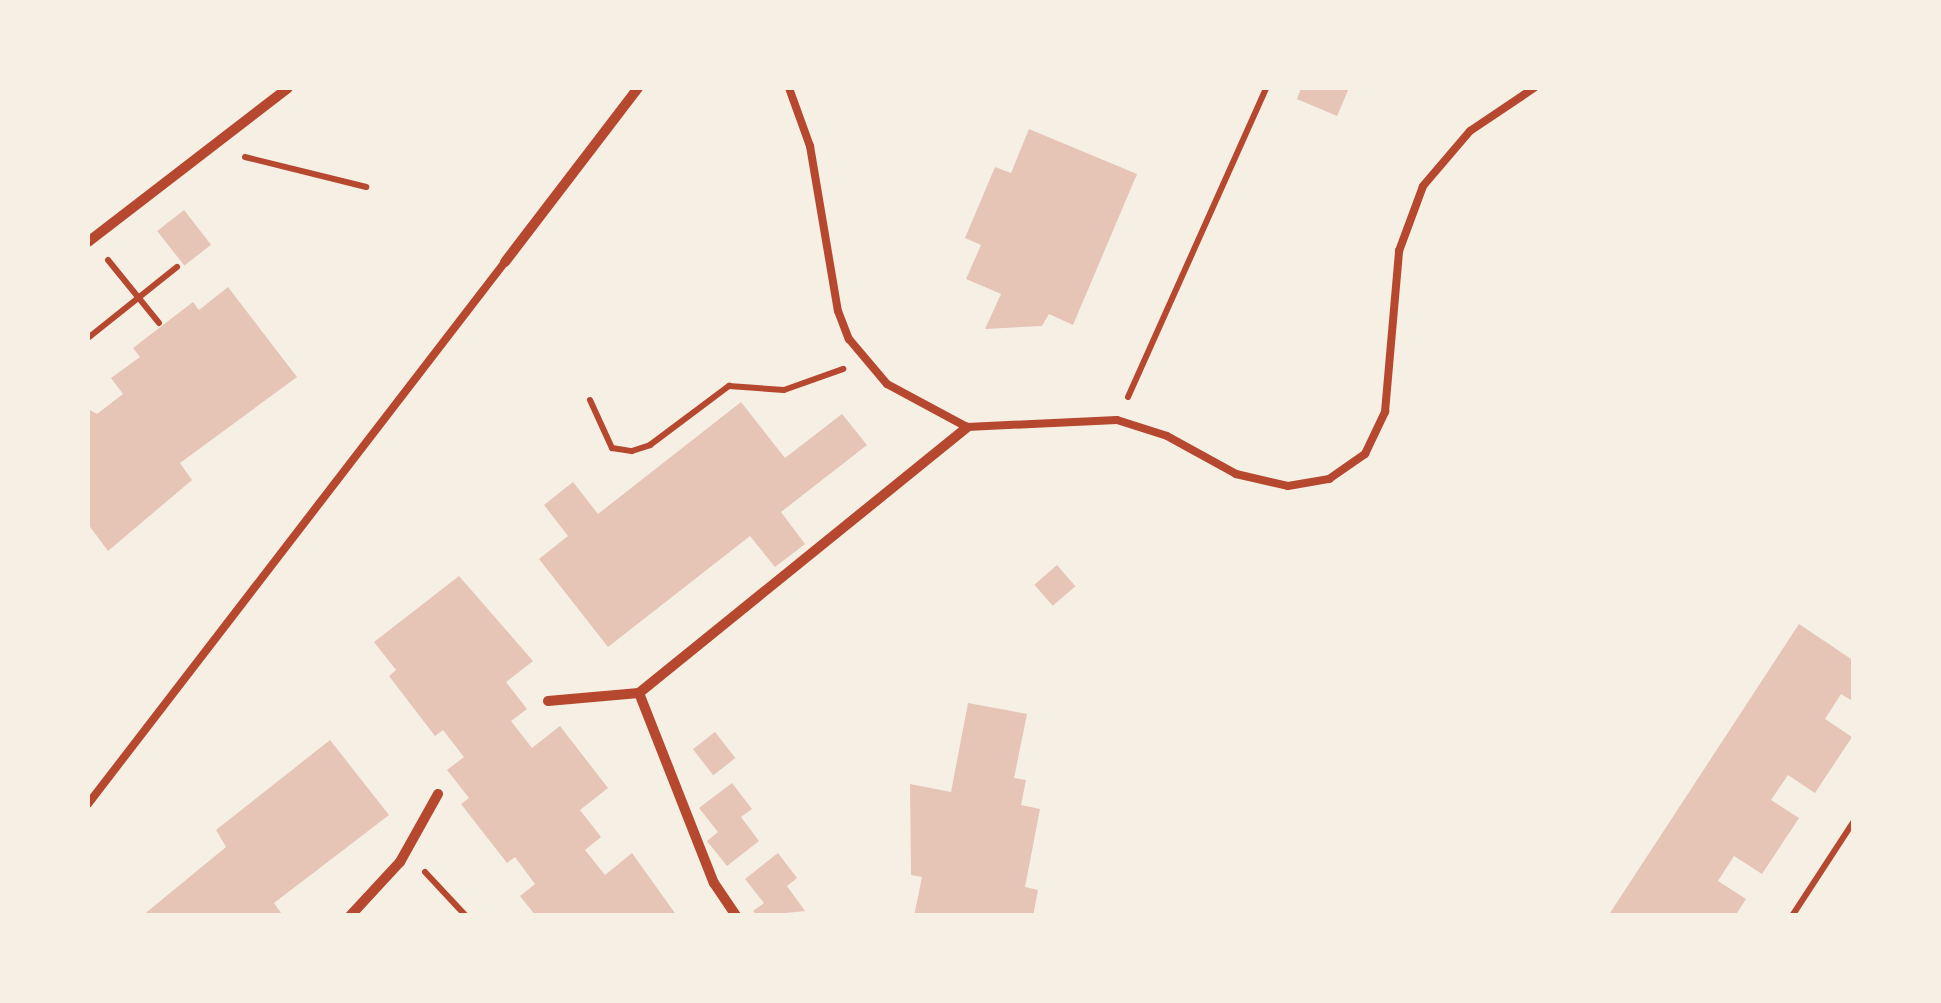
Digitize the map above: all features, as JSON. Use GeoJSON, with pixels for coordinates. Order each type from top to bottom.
{"type":"FeatureCollection","features":[{"type":"Feature","properties":{"kind":"street"},"geometry":{"type":"LineString","coordinates":[[89,241],[288,88]]}},
{"type":"Feature","properties":{"kind":"street"},"geometry":{"type":"LineString","coordinates":[[505,262],[638,88]]}},
{"type":"Feature","properties":{"kind":"street"},"geometry":{"type":"LineString","coordinates":[[548,702],[639,693],[967,427]]}},
{"type":"Feature","properties":{"kind":"street"},"geometry":{"type":"LineString","coordinates":[[639,693],[714,882],[736,916]]}},
{"type":"Feature","properties":{"kind":"street"},"geometry":{"type":"LineString","coordinates":[[350,916],[400,862],[438,794]]}},
{"type":"Feature","properties":{"kind":"lane"},"geometry":{"type":"LineString","coordinates":[[789,88],[810,146],[831,284],[849,339],[887,384],[967,427],[1118,420],[1167,436],[1236,474],[1288,486],[1329,480],[1365,454],[1385,412],[1399,251],[1423,186],[1470,131],[1534,88]]}},
{"type":"Feature","properties":{"kind":"lane"},"geometry":{"type":"LineString","coordinates":[[88,804],[505,262]]}},
{"type":"Feature","properties":{"kind":"path"},"geometry":{"type":"LineString","coordinates":[[1118,420],[1266,88]]}},
{"type":"Feature","properties":{"kind":"path"},"geometry":{"type":"LineString","coordinates":[[210,148],[366,187]]}},
{"type":"Feature","properties":{"kind":"path"},"geometry":{"type":"LineString","coordinates":[[89,241],[159,323]]}},
{"type":"Feature","properties":{"kind":"path"},"geometry":{"type":"LineString","coordinates":[[88,338],[177,267]]}},
{"type":"Feature","properties":{"kind":"path"},"geometry":{"type":"LineString","coordinates":[[590,400],[612,448],[632,451],[650,446],[729,386],[784,390],[865,362]]}},
{"type":"Feature","properties":{"kind":"path"},"geometry":{"type":"LineString","coordinates":[[1792,916],[1854,821]]}},
{"type":"Feature","properties":{"kind":"path"},"geometry":{"type":"LineString","coordinates":[[400,862],[435,876],[466,916]]}},
{"type":"Feature","properties":{"kind":"building"},"geometry":{"type":"Polygon","coordinates":[[[1301,88],[1349,88],[1337,116],[1297,99],[1301,88]]]}},
{"type":"Feature","properties":{"kind":"building"},"geometry":{"type":"Polygon","coordinates":[[[1029,129],[1137,174],[1073,325],[1049,314],[1042,326],[985,329],[1001,294],[966,279],[981,245],[965,238],[995,167],[1011,173],[1029,129]]]}},
{"type":"Feature","properties":{"kind":"building"},"geometry":{"type":"Polygon","coordinates":[[[184,210],[211,245],[184,266],[157,231],[184,210]]]}},
{"type":"Feature","properties":{"kind":"building"},"geometry":{"type":"Polygon","coordinates":[[[228,287],[297,377],[180,463],[192,480],[108,551],[88,524],[88,409],[97,414],[123,394],[111,378],[140,357],[133,348],[193,302],[199,310],[228,287]]]}},
{"type":"Feature","properties":{"kind":"building"},"geometry":{"type":"Polygon","coordinates":[[[741,402],[785,458],[842,414],[867,445],[781,512],[805,544],[775,567],[750,536],[608,647],[539,559],[568,536],[544,505],[573,482],[598,514],[741,402]]]}},
{"type":"Feature","properties":{"kind":"building"},"geometry":{"type":"Polygon","coordinates":[[[1057,565],[1075,586],[1053,606],[1034,585],[1057,565]]]}},
{"type":"Feature","properties":{"kind":"building"},"geometry":{"type":"Polygon","coordinates":[[[459,576],[533,661],[506,682],[527,709],[511,721],[532,748],[560,726],[608,788],[580,810],[601,837],[585,850],[605,875],[632,853],[677,916],[536,916],[520,896],[535,884],[515,857],[507,863],[461,804],[469,798],[447,770],[464,757],[443,730],[435,736],[389,676],[396,670],[374,642],[459,576]]]}},
{"type":"Feature","properties":{"kind":"building"},"geometry":{"type":"Polygon","coordinates":[[[1799,624],[1854,661],[1854,702],[1841,694],[1825,719],[1852,737],[1815,793],[1788,775],[1771,800],[1799,818],[1762,874],[1734,856],[1718,881],[1746,899],[1735,916],[1608,916],[1799,624]]]}},
{"type":"Feature","properties":{"kind":"building"},"geometry":{"type":"Polygon","coordinates":[[[968,703],[1027,714],[1014,778],[1026,780],[1021,805],[1040,809],[1025,887],[1038,890],[1033,916],[914,916],[922,877],[911,875],[910,784],[951,792],[968,703]]]}},
{"type":"Feature","properties":{"kind":"building"},"geometry":{"type":"Polygon","coordinates":[[[715,732],[735,758],[713,775],[693,749],[715,732]]]}},
{"type":"Feature","properties":{"kind":"building"},"geometry":{"type":"Polygon","coordinates":[[[330,740],[389,815],[274,903],[283,916],[142,916],[226,847],[216,830],[330,740]]]}},
{"type":"Feature","properties":{"kind":"building"},"geometry":{"type":"Polygon","coordinates":[[[732,783],[752,809],[741,817],[759,841],[727,866],[707,841],[718,832],[699,808],[732,783]]]}},
{"type":"Feature","properties":{"kind":"building"},"geometry":{"type":"Polygon","coordinates":[[[778,853],[797,878],[787,886],[805,911],[757,916],[753,911],[764,903],[745,879],[778,853]]]}}]}
